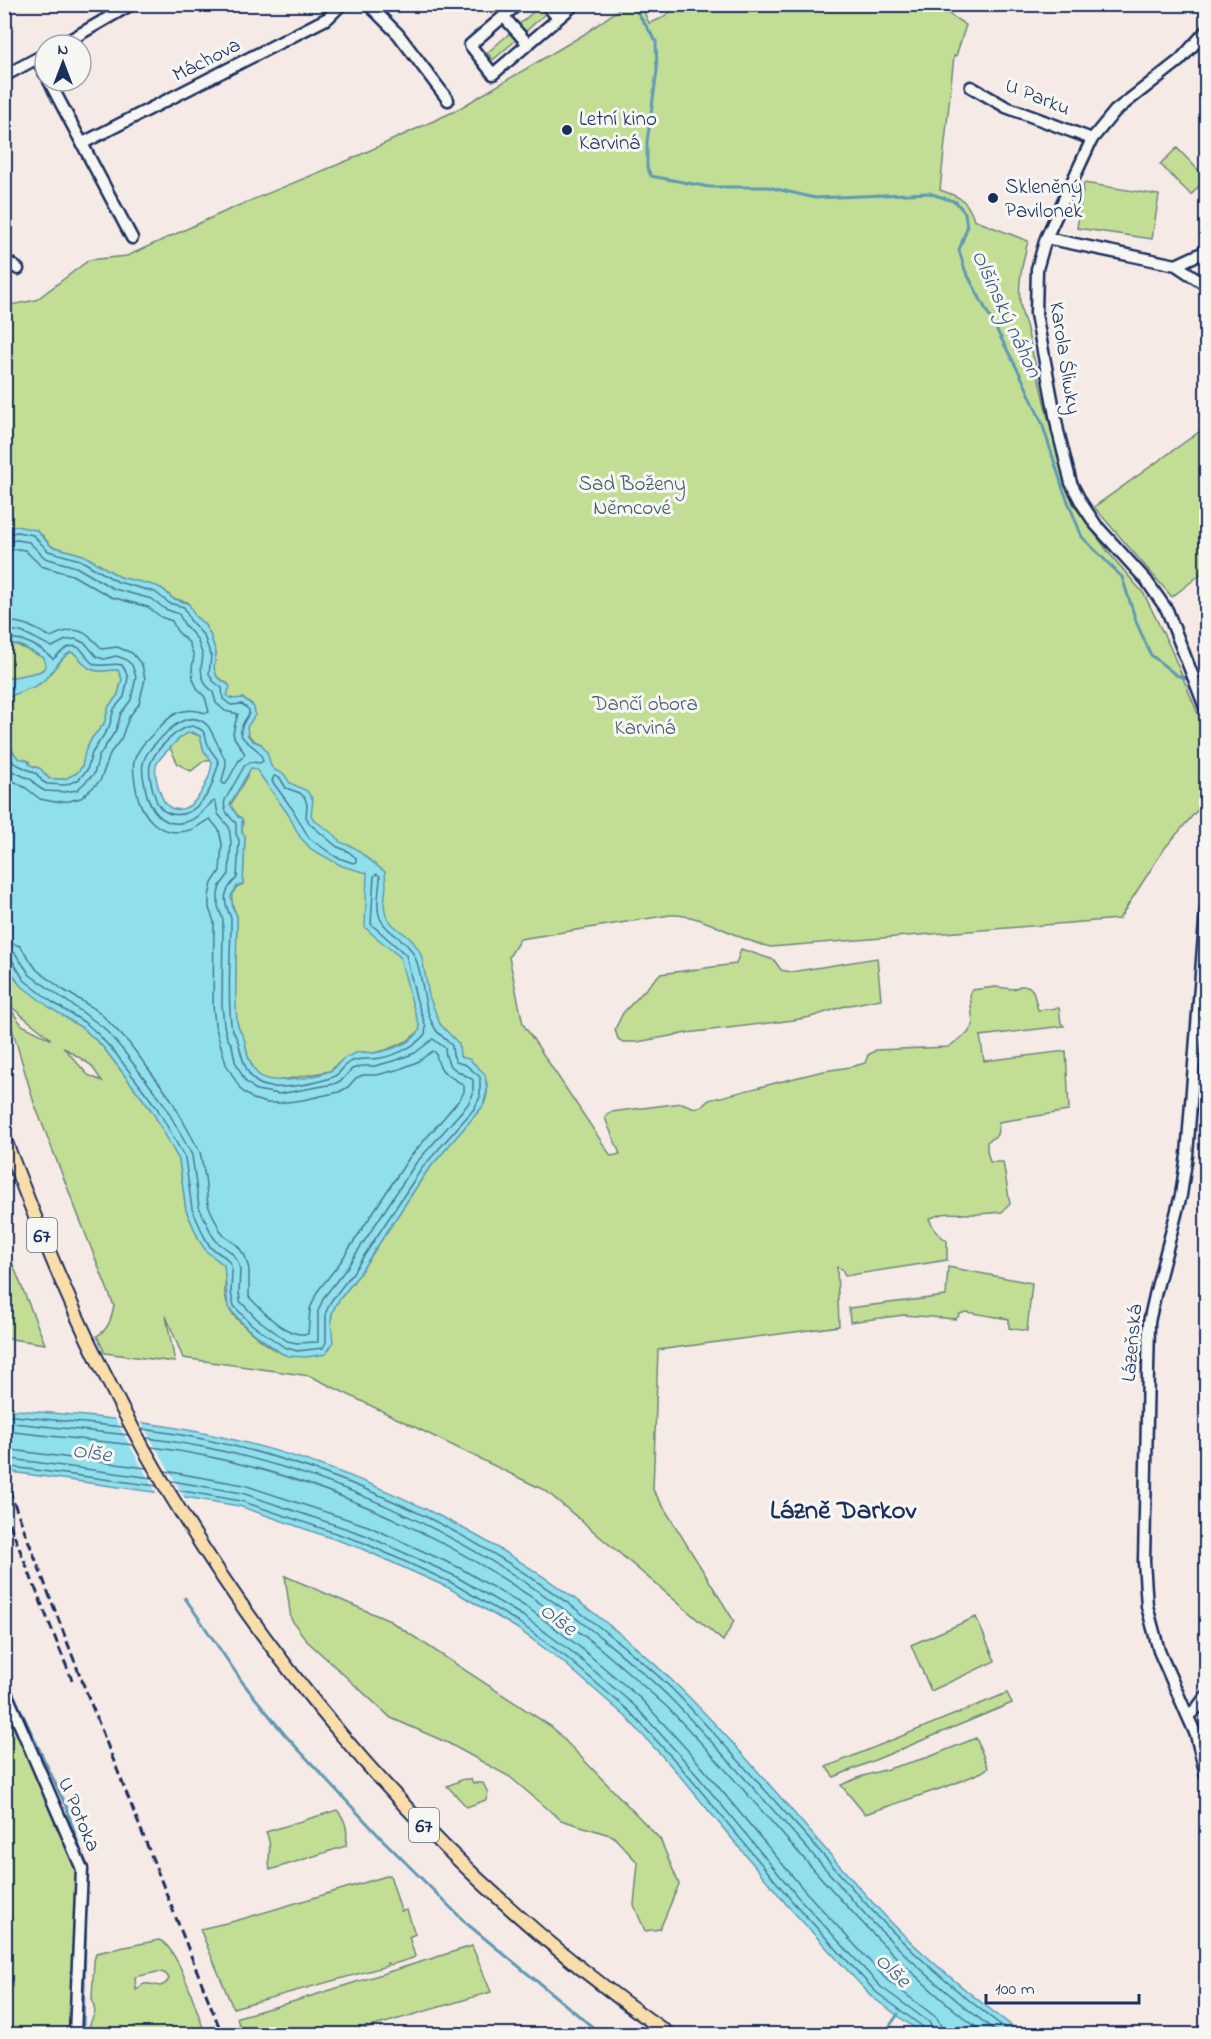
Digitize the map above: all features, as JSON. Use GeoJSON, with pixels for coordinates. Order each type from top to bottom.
{"type":"FeatureCollection","features":[{"type":"Feature","properties":{"kind":"main road","name":"67"},"geometry":{"type":"LineString","coordinates":[[4,1137],[49,1254],[83,1331],[147,1454],[221,1574],[271,1646],[315,1703],[411,1812],[466,1867],[541,1935],[607,1989],[669,2034]]}},
{"type":"Feature","properties":{"kind":"street"},"geometry":{"type":"LineString","coordinates":[[82,33],[132,4]]}},
{"type":"Feature","properties":{"kind":"street","name":"Máchova"},"geometry":{"type":"LineString","coordinates":[[83,143],[328,18],[342,4]]}},
{"type":"Feature","properties":{"kind":"street"},"geometry":{"type":"LineString","coordinates":[[368,4],[398,34],[448,100]]}},
{"type":"Feature","properties":{"kind":"street"},"geometry":{"type":"LineString","coordinates":[[518,4],[470,45],[493,74],[575,4]]}},
{"type":"Feature","properties":{"kind":"street"},"geometry":{"type":"LineString","coordinates":[[546,4],[558,18]]}},
{"type":"Feature","properties":{"kind":"street"},"geometry":{"type":"LineString","coordinates":[[504,17],[528,44]]}},
{"type":"Feature","properties":{"kind":"street","name":"Karola Śliwky"},"geometry":{"type":"LineString","coordinates":[[1206,31],[1180,60],[1115,111],[1092,139],[1046,238],[1037,269],[1036,315],[1058,431],[1071,483],[1096,525],[1146,580],[1167,610],[1206,710]]}},
{"type":"Feature","properties":{"kind":"street"},"geometry":{"type":"LineString","coordinates":[[4,76],[33,61]]}},
{"type":"Feature","properties":{"kind":"street","name":"U Parku"},"geometry":{"type":"LineString","coordinates":[[971,87],[1006,107],[1092,139]]}},
{"type":"Feature","properties":{"kind":"street"},"geometry":{"type":"LineString","coordinates":[[56,93],[132,238]]}},
{"type":"Feature","properties":{"kind":"street"},"geometry":{"type":"LineString","coordinates":[[1046,238],[1176,265],[1206,285]]}},
{"type":"Feature","properties":{"kind":"street"},"geometry":{"type":"LineString","coordinates":[[1176,265],[1206,251]]}},
{"type":"Feature","properties":{"kind":"street"},"geometry":{"type":"LineString","coordinates":[[4,259],[18,270]]}},
{"type":"Feature","properties":{"kind":"street","name":"Lázeňská"},"geometry":{"type":"LineString","coordinates":[[1206,909],[1187,1155],[1181,1195],[1149,1322],[1144,1561],[1148,1606],[1159,1651],[1196,1735],[1206,1775]]}},
{"type":"Feature","properties":{"kind":"street","name":"U Potoka"},"geometry":{"type":"LineString","coordinates":[[4,1688],[81,1869],[75,2034]]}},
{"type":"Feature","properties":{"kind":"street"},"geometry":{"type":"LineString","coordinates":[[1188,1716],[1206,1696]]}},
{"type":"Feature","properties":{"kind":"green space","name":"Sad Boženy Němcové"},"geometry":{"type":"Polygon","coordinates":[[[625,5],[641,5],[649,23],[660,19],[680,5],[935,5],[966,25],[956,56],[954,56],[940,190],[962,200],[969,207],[974,220],[1028,241],[1021,272],[1020,304],[1047,414],[1073,504],[1109,553],[1144,594],[1170,647],[1203,726],[1206,800],[1164,849],[1119,919],[771,947],[758,944],[695,918],[670,915],[520,939],[509,957],[523,1024],[611,1156],[620,1154],[605,1118],[611,1112],[682,1103],[695,1108],[709,1100],[819,1072],[860,1065],[865,1063],[868,1055],[876,1050],[948,1047],[968,1033],[973,1025],[970,995],[972,990],[995,987],[1014,989],[1028,986],[1033,991],[1038,1010],[1059,1008],[1061,1023],[1064,1026],[980,1036],[984,1061],[1066,1051],[1069,1109],[999,1122],[997,1135],[987,1142],[987,1151],[990,1162],[1003,1162],[1010,1204],[1002,1212],[947,1213],[929,1219],[936,1232],[947,1241],[947,1260],[845,1276],[842,1269],[837,1267],[839,1326],[658,1350],[653,1490],[734,1621],[723,1641],[546,1491],[310,1376],[183,1358],[166,1316],[175,1362],[105,1353],[97,1336],[107,1327],[114,1306],[34,1103],[5,1004],[5,1002],[5,960],[17,981],[84,1029],[103,1047],[152,1111],[179,1160],[186,1210],[200,1242],[224,1265],[225,1294],[230,1310],[257,1337],[288,1356],[331,1321],[336,1304],[357,1277],[427,1171],[483,1106],[487,1090],[484,1076],[474,1064],[460,1057],[459,1050],[440,1024],[421,1030],[407,1041],[386,1050],[373,1053],[359,1052],[337,1064],[330,1071],[277,1081],[263,1079],[256,1073],[240,1034],[235,1005],[237,916],[233,907],[232,893],[234,889],[243,884],[245,836],[242,833],[243,821],[230,806],[261,744],[250,737],[247,728],[252,704],[227,696],[228,684],[217,677],[214,668],[216,653],[210,634],[187,602],[172,598],[164,590],[120,577],[83,555],[51,546],[42,535],[16,526],[5,529],[5,306],[36,300],[89,260],[127,256],[235,207],[349,160],[455,111],[583,35],[625,5]],[[5,1002],[22,1025],[50,1038],[5,1002]],[[63,1047],[88,1075],[102,1081],[91,1065],[63,1047]]]}},
{"type":"Feature","properties":{"kind":"green space"},"geometry":{"type":"Polygon","coordinates":[[[539,7],[545,14],[524,33],[517,26],[539,7]]]}},
{"type":"Feature","properties":{"kind":"green space"},"geometry":{"type":"Polygon","coordinates":[[[510,33],[516,40],[493,60],[487,53],[510,33]]]}},
{"type":"Feature","properties":{"kind":"green space"},"geometry":{"type":"Polygon","coordinates":[[[1177,148],[1206,178],[1191,195],[1160,164],[1177,148]]]}},
{"type":"Feature","properties":{"kind":"green space"},"geometry":{"type":"Polygon","coordinates":[[[1084,183],[1159,195],[1152,239],[1077,228],[1084,183]]]}},
{"type":"Feature","properties":{"kind":"green space"},"geometry":{"type":"Polygon","coordinates":[[[1206,427],[1206,570],[1172,597],[1094,507],[1206,427]]]}},
{"type":"Feature","properties":{"kind":"green space"},"geometry":{"type":"Polygon","coordinates":[[[15,644],[44,658],[46,667],[39,672],[5,679],[5,645],[15,644]]]}},
{"type":"Feature","properties":{"kind":"green space"},"geometry":{"type":"Polygon","coordinates":[[[71,652],[93,670],[118,670],[122,679],[118,695],[109,706],[104,724],[92,738],[86,750],[82,767],[77,773],[65,779],[50,779],[38,768],[30,765],[29,761],[17,758],[5,740],[4,701],[11,695],[44,681],[62,659],[71,652]]]}},
{"type":"Feature","properties":{"kind":"green space"},"geometry":{"type":"Polygon","coordinates":[[[189,732],[200,736],[204,751],[211,761],[204,761],[191,771],[178,764],[170,748],[189,732]]]}},
{"type":"Feature","properties":{"kind":"green space"},"geometry":{"type":"Polygon","coordinates":[[[741,949],[774,960],[781,970],[791,972],[877,958],[881,999],[794,1020],[687,1033],[637,1042],[623,1042],[618,1039],[615,1029],[623,1013],[660,974],[736,964],[741,949]]]}},
{"type":"Feature","properties":{"kind":"green space"},"geometry":{"type":"Polygon","coordinates":[[[5,1245],[45,1344],[5,1338],[5,1245]]]}},
{"type":"Feature","properties":{"kind":"green space"},"geometry":{"type":"Polygon","coordinates":[[[948,1267],[1032,1283],[1027,1331],[1009,1328],[1009,1319],[966,1312],[960,1314],[956,1319],[904,1315],[850,1322],[849,1308],[946,1296],[948,1267]]]}},
{"type":"Feature","properties":{"kind":"green space"},"geometry":{"type":"Polygon","coordinates":[[[285,1576],[390,1621],[552,1727],[660,1839],[679,1884],[660,1929],[645,1931],[634,1905],[638,1863],[613,1836],[561,1820],[510,1777],[448,1743],[391,1718],[307,1641],[291,1619],[285,1576]]]}},
{"type":"Feature","properties":{"kind":"green space"},"geometry":{"type":"Polygon","coordinates":[[[976,1617],[995,1661],[931,1691],[911,1645],[976,1617]]]}},
{"type":"Feature","properties":{"kind":"green space"},"geometry":{"type":"Polygon","coordinates":[[[4,1688],[82,1869],[75,2034],[5,2034],[4,1688]]]}},
{"type":"Feature","properties":{"kind":"green space"},"geometry":{"type":"Polygon","coordinates":[[[1007,1693],[1012,1703],[834,1777],[826,1767],[1007,1693]]]}},
{"type":"Feature","properties":{"kind":"green space"},"geometry":{"type":"Polygon","coordinates":[[[976,1738],[988,1768],[951,1785],[865,1814],[841,1785],[860,1777],[929,1757],[976,1738]]]}},
{"type":"Feature","properties":{"kind":"green space"},"geometry":{"type":"Polygon","coordinates":[[[464,1779],[471,1779],[473,1783],[483,1783],[488,1793],[486,1800],[467,1807],[447,1786],[464,1779]]]}},
{"type":"Feature","properties":{"kind":"green space"},"geometry":{"type":"Polygon","coordinates":[[[337,1810],[346,1827],[346,1846],[270,1870],[269,1842],[266,1832],[337,1810]]]}},
{"type":"Feature","properties":{"kind":"green space"},"geometry":{"type":"Polygon","coordinates":[[[390,1875],[401,1911],[407,1910],[415,1934],[409,1937],[415,1956],[413,1958],[390,1965],[387,1963],[387,1966],[233,2008],[200,1929],[235,1921],[390,1875]]]}},
{"type":"Feature","properties":{"kind":"green space"},"geometry":{"type":"Polygon","coordinates":[[[159,1940],[166,1945],[180,1967],[205,2034],[86,2034],[95,2012],[92,1998],[96,1953],[159,1940]],[[157,1972],[135,1977],[136,1990],[144,1984],[160,1986],[166,1983],[168,1977],[164,1973],[157,1972]]]}},
{"type":"Feature","properties":{"kind":"green space"},"geometry":{"type":"Polygon","coordinates":[[[472,1946],[491,1992],[347,2034],[243,2034],[237,2019],[238,2017],[472,1946]]]}},
{"type":"Feature","properties":{"kind":"water"},"geometry":{"type":"Polygon","coordinates":[[[16,526],[36,530],[51,546],[83,555],[120,577],[157,586],[172,598],[189,604],[195,616],[210,634],[216,653],[214,668],[217,677],[230,686],[227,696],[232,699],[243,698],[254,707],[255,715],[247,727],[248,736],[261,744],[275,770],[284,774],[290,783],[307,791],[313,800],[311,815],[314,820],[336,836],[340,842],[353,847],[385,872],[386,916],[393,925],[411,939],[419,950],[429,996],[440,1024],[459,1044],[460,1057],[469,1059],[485,1074],[487,1091],[483,1106],[427,1171],[357,1277],[336,1304],[331,1321],[333,1343],[326,1354],[306,1357],[288,1356],[281,1353],[247,1328],[228,1307],[224,1265],[207,1252],[200,1242],[186,1210],[179,1160],[152,1111],[103,1047],[84,1029],[49,1007],[19,984],[5,960],[5,740],[18,758],[27,760],[30,765],[41,769],[50,779],[65,779],[77,773],[82,767],[85,752],[92,738],[104,724],[109,706],[118,695],[122,679],[118,670],[93,670],[71,652],[39,684],[5,701],[5,679],[39,672],[46,665],[44,658],[20,645],[5,645],[5,529],[16,526]],[[192,732],[180,738],[162,756],[156,766],[159,789],[164,801],[171,808],[187,807],[194,802],[205,786],[211,769],[212,762],[204,751],[200,736],[192,732]],[[251,768],[230,804],[238,817],[242,818],[242,833],[245,836],[243,884],[237,886],[231,896],[237,916],[237,1022],[254,1069],[262,1077],[291,1080],[332,1070],[343,1059],[356,1053],[380,1052],[407,1042],[420,1028],[400,957],[365,927],[367,873],[342,866],[311,849],[300,837],[288,814],[256,769],[251,768]]]}},
{"type":"Feature","properties":{"kind":"water","name":"Olše"},"geometry":{"type":"Polygon","coordinates":[[[5,1409],[156,1425],[247,1443],[317,1464],[384,1490],[450,1521],[513,1557],[573,1598],[630,1642],[683,1691],[710,1718],[886,1917],[952,1979],[1023,2034],[923,2034],[872,1997],[787,1905],[675,1770],[625,1716],[562,1661],[515,1627],[449,1588],[360,1548],[239,1506],[5,1471],[5,1409]]]}},
{"type":"Feature","properties":{"kind":"pier"},"geometry":{"type":"Polygon","coordinates":[[[114,1417],[140,1420],[186,1500],[158,1496],[114,1417]]]}},
{"type":"Feature","properties":{"kind":"waterway","name":"Olšinský náhon"},"geometry":{"type":"LineString","coordinates":[[632,4],[656,41],[657,71],[647,142],[647,167],[651,176],[709,187],[768,187],[815,198],[929,193],[956,202],[965,213],[967,228],[959,250],[965,270],[1022,378],[1042,423],[1063,489],[1082,537],[1122,577],[1137,624],[1151,655],[1176,675],[1191,680]]}},
{"type":"Feature","properties":{"kind":"waterway"},"geometry":{"type":"LineString","coordinates":[[185,1598],[243,1683],[285,1735],[381,1838],[466,1923],[601,2034]]}},
{"type":"Feature","properties":{"kind":"waterway"},"geometry":{"type":"LineString","coordinates":[[4,1675],[66,1806],[82,1856]]}},
{"type":"Feature","properties":{"kind":"waterway"},"geometry":{"type":"LineString","coordinates":[[83,2034],[86,1898]]}},
{"type":"Feature","properties":{"kind":"waterway"},"geometry":{"type":"LineString","coordinates":[[884,2034],[898,2014]]}},
{"type":"Feature","properties":{"kind":"railway"},"geometry":{"type":"LineString","coordinates":[[4,1477],[222,2034]]}},
{"type":"Feature","properties":{"kind":"railway"},"geometry":{"type":"LineString","coordinates":[[4,1510],[72,1680]]}},
{"type":"Feature","properties":{"kind":"place","name":"Letní kino Karviná"},"geometry":{"type":"Point","coordinates":[567,130]}},
{"type":"Feature","properties":{"kind":"place","name":"Skleněný Pavilonek"},"geometry":{"type":"Point","coordinates":[993,198]}},
{"type":"Feature","properties":{"kind":"district","name":"Lázně Darkov"},"geometry":{"type":"Point","coordinates":[843,1509]}},
{"type":"Feature","properties":{"kind":"park label","name":"Dančí obora Karviná"},"geometry":{"type":"Point","coordinates":[645,715]}}]}
